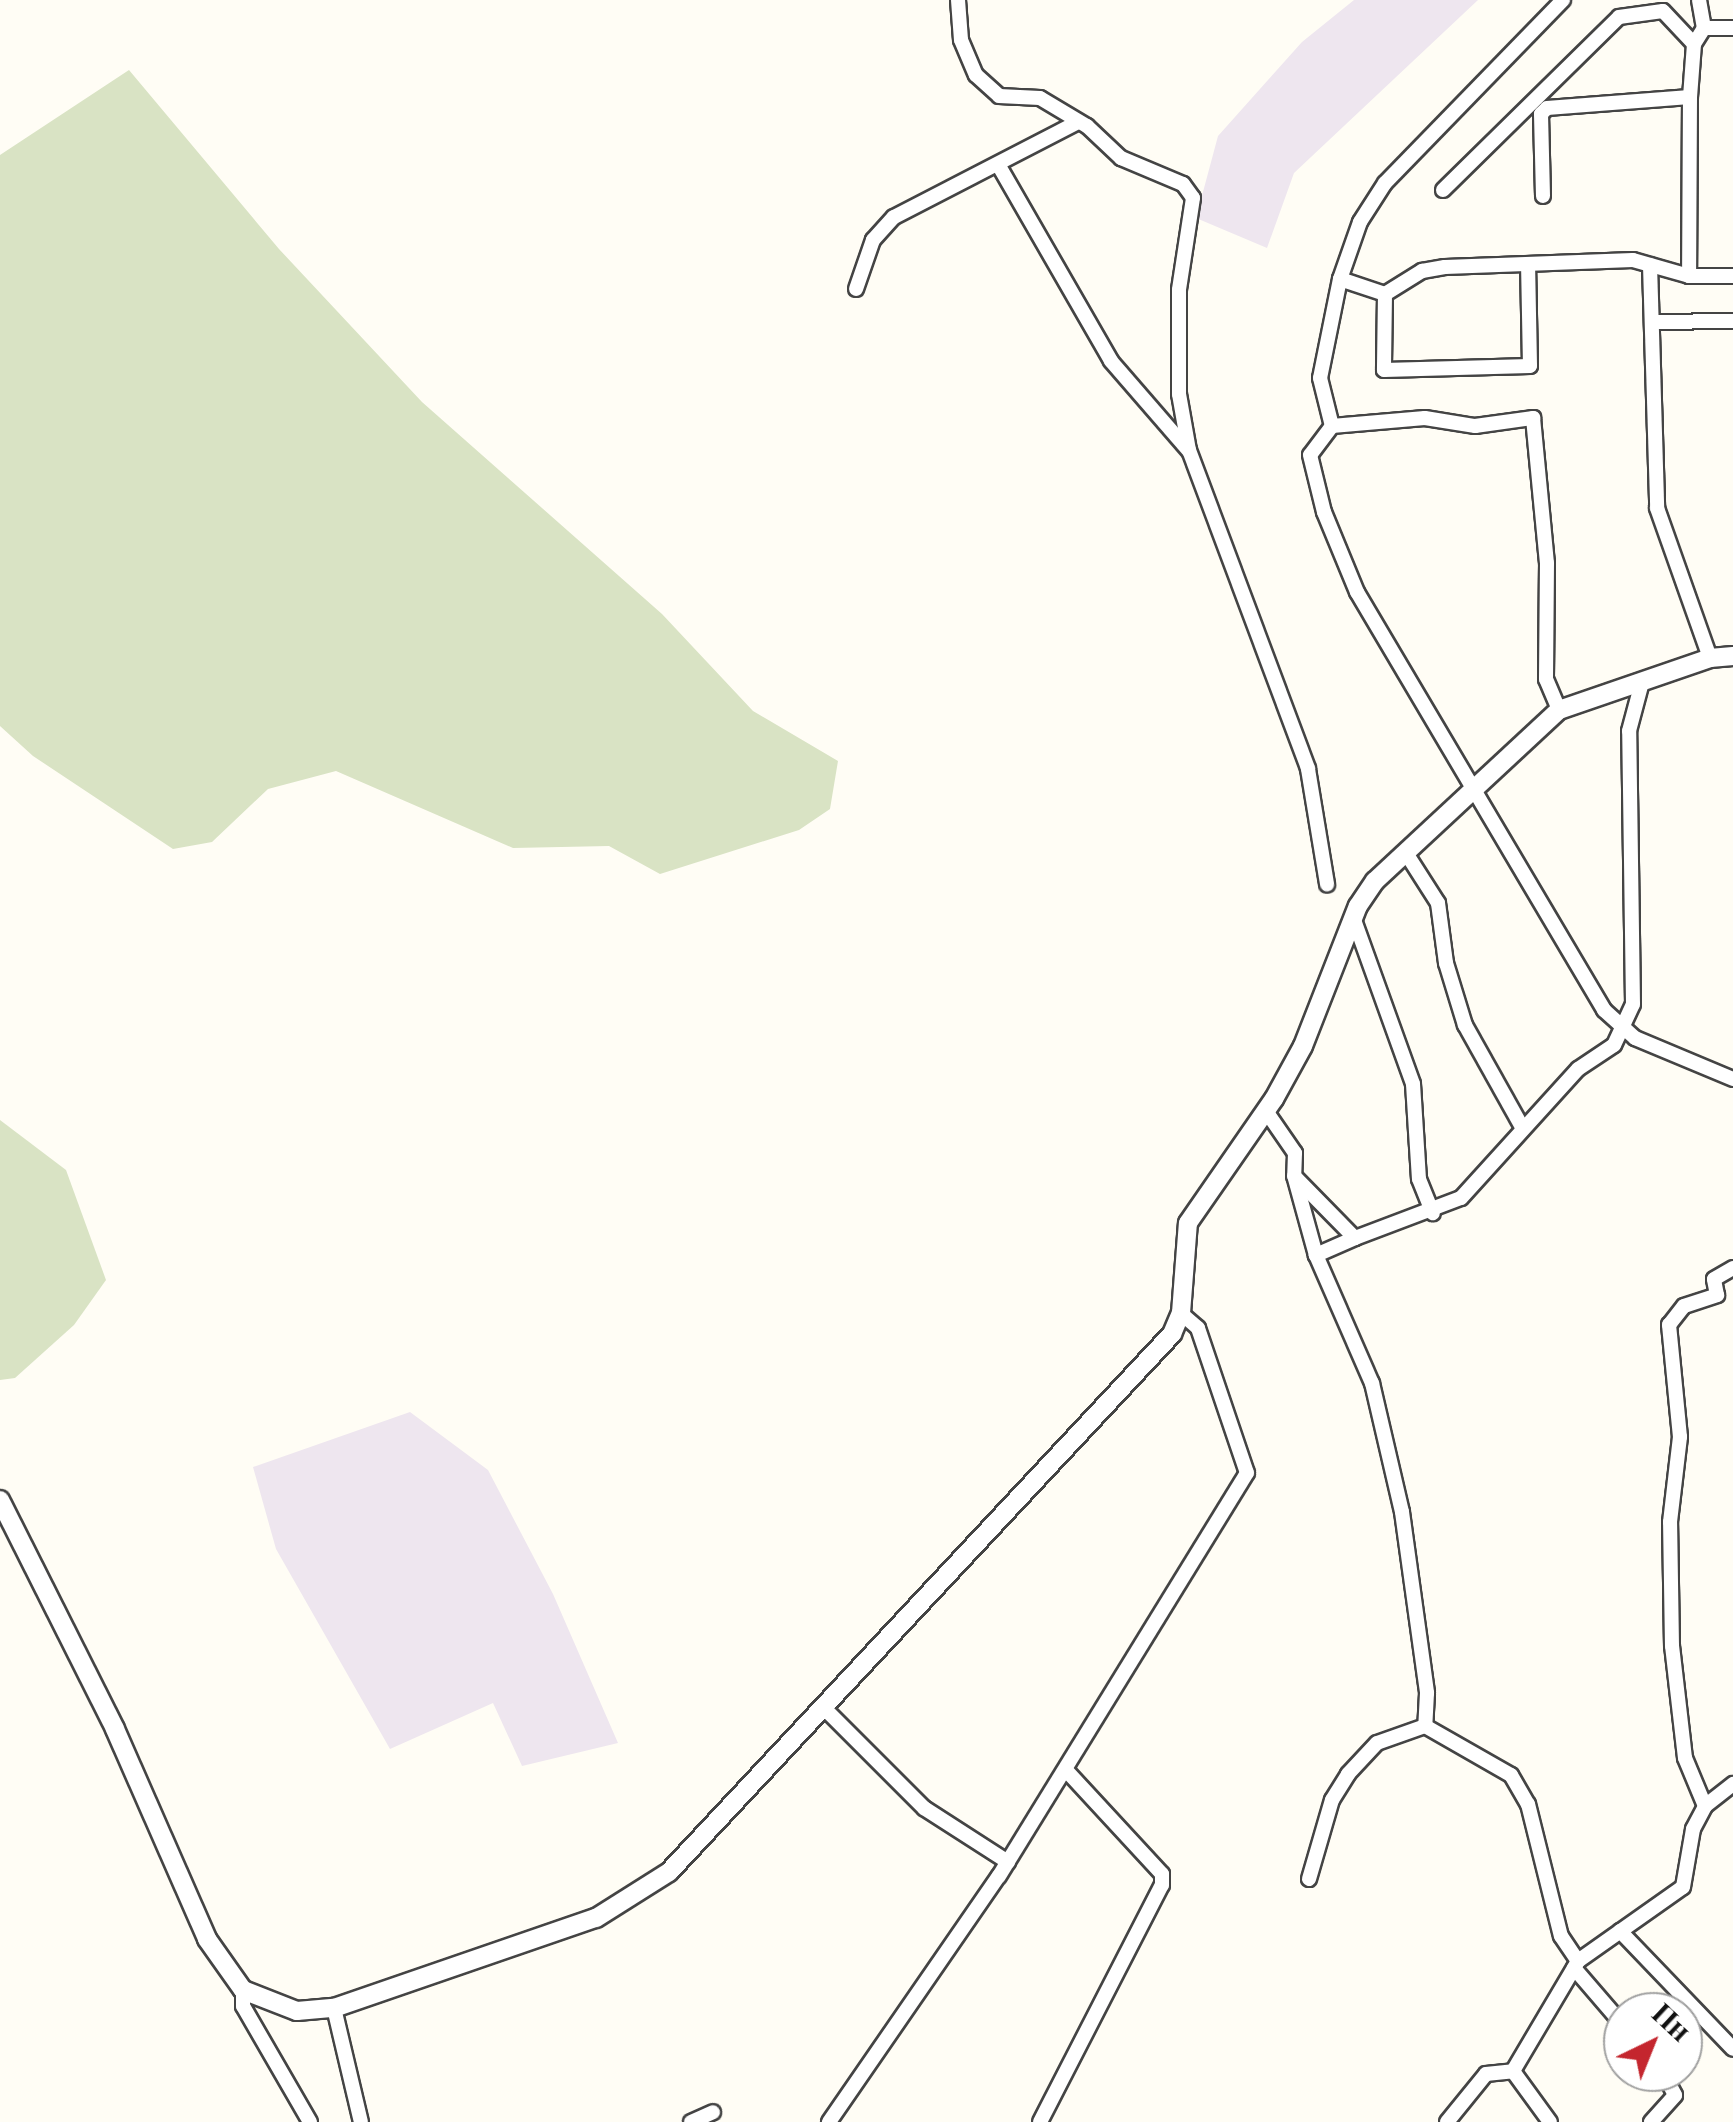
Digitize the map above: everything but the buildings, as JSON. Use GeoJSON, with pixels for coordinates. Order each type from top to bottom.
{"type":"FeatureCollection","features":[{"type":"Feature","properties":{"kind":"street"},"geometry":{"type":"LineString","coordinates":[[958,0],[961,40],[976,74],[999,96],[1040,98],[1121,158],[1183,184],[1193,198],[1179,290],[1179,394],[1188,450],[1308,769],[1327,884]]}},
{"type":"Feature","properties":{"kind":"street"},"geometry":{"type":"LineString","coordinates":[[1332,426],[1320,378],[1340,279],[1360,222],[1385,183],[1563,0]]}},
{"type":"Feature","properties":{"kind":"street"},"geometry":{"type":"LineString","coordinates":[[1689,276],[1690,97],[1694,44],[1704,28],[1699,0]]}},
{"type":"Feature","properties":{"kind":"street"},"geometry":{"type":"LineString","coordinates":[[1442,190],[1619,18],[1662,11],[1694,44]]}},
{"type":"Feature","properties":{"kind":"street"},"geometry":{"type":"LineString","coordinates":[[1704,28],[1733,28]]}},
{"type":"Feature","properties":{"kind":"street"},"geometry":{"type":"LineString","coordinates":[[1543,196],[1547,108],[1690,97]]}},
{"type":"Feature","properties":{"kind":"street"},"geometry":{"type":"LineString","coordinates":[[856,289],[874,240],[894,216],[999,166],[1076,123]]}},
{"type":"Feature","properties":{"kind":"street"},"geometry":{"type":"LineString","coordinates":[[999,166],[1111,361],[1188,450]]}},
{"type":"Feature","properties":{"kind":"street"},"geometry":{"type":"LineString","coordinates":[[1385,294],[1422,271],[1528,265],[1650,265],[1689,276],[1733,276]]}},
{"type":"Feature","properties":{"kind":"street"},"geometry":{"type":"LineString","coordinates":[[1385,294],[1384,370],[1530,366],[1528,265]]}},
{"type":"Feature","properties":{"kind":"street"},"geometry":{"type":"LineString","coordinates":[[1650,265],[1658,508],[1710,658]]}},
{"type":"Feature","properties":{"kind":"street"},"geometry":{"type":"LineString","coordinates":[[1340,279],[1385,294]]}},
{"type":"Feature","properties":{"kind":"street"},"geometry":{"type":"LineString","coordinates":[[1652,322],[1733,322]]}},
{"type":"Feature","properties":{"kind":"street"},"geometry":{"type":"LineString","coordinates":[[1559,710],[1546,679],[1547,563],[1534,418],[1475,426],[1424,418],[1332,426],[1310,455],[1324,512],[1399,671],[1476,790],[1604,1010],[1622,1028],[1733,1078]]}},
{"type":"Feature","properties":{"kind":"street"},"geometry":{"type":"LineString","coordinates":[[0,1500],[115,1729],[206,1940],[243,1990],[298,2011],[334,2008],[495,1957],[636,1897],[669,1872],[1147,1365],[1181,1314],[1188,1223],[1266,1112],[1303,1046],[1353,918],[1375,881],[1559,710],[1710,658],[1733,656]]}},
{"type":"Feature","properties":{"kind":"street"},"geometry":{"type":"LineString","coordinates":[[1316,1255],[1354,1238],[1433,1213],[1461,1198],[1578,1069],[1614,1045],[1634,1004],[1629,731],[1642,682]]}},
{"type":"Feature","properties":{"kind":"street"},"geometry":{"type":"LineString","coordinates":[[1406,853],[1438,903],[1446,963],[1465,1025],[1522,1127]]}},
{"type":"Feature","properties":{"kind":"street"},"geometry":{"type":"LineString","coordinates":[[1353,918],[1413,1084],[1418,1179],[1433,1213]]}},
{"type":"Feature","properties":{"kind":"street"},"geometry":{"type":"LineString","coordinates":[[1266,1112],[1295,1153],[1294,1176],[1316,1255],[1341,1302],[1377,1401],[1402,1512],[1428,1693],[1425,1726]]}},
{"type":"Feature","properties":{"kind":"street"},"geometry":{"type":"LineString","coordinates":[[1294,1176],[1354,1238]]}},
{"type":"Feature","properties":{"kind":"street"},"geometry":{"type":"LineString","coordinates":[[1705,1806],[1685,1758],[1672,1646],[1670,1522],[1680,1437],[1669,1324],[1684,1306],[1717,1295],[1714,1279],[1733,1268]]}},
{"type":"Feature","properties":{"kind":"street"},"geometry":{"type":"LineString","coordinates":[[829,2122],[1008,1862],[1247,1472],[1198,1328],[1181,1314]]}},
{"type":"Feature","properties":{"kind":"street"},"geometry":{"type":"LineString","coordinates":[[823,1707],[924,1808],[1008,1862]]}},
{"type":"Feature","properties":{"kind":"street"},"geometry":{"type":"LineString","coordinates":[[1309,1878],[1332,1800],[1348,1774],[1377,1744],[1425,1726]]}},
{"type":"Feature","properties":{"kind":"street"},"geometry":{"type":"LineString","coordinates":[[1425,1726],[1511,1775],[1528,1804],[1561,1936],[1576,1964],[1603,1999]]}},
{"type":"Feature","properties":{"kind":"street"},"geometry":{"type":"LineString","coordinates":[[1040,2122],[1162,1885],[1162,1874],[1066,1770]]}},
{"type":"Feature","properties":{"kind":"street"},"geometry":{"type":"LineString","coordinates":[[1513,2071],[1576,1964],[1684,1886],[1693,1829],[1705,1806],[1733,1784]]}},
{"type":"Feature","properties":{"kind":"street"},"geometry":{"type":"LineString","coordinates":[[1620,1931],[1733,2049]]}},
{"type":"Feature","properties":{"kind":"street"},"geometry":{"type":"LineString","coordinates":[[243,1990],[243,2006],[310,2122]]}},
{"type":"Feature","properties":{"kind":"street"},"geometry":{"type":"LineString","coordinates":[[334,2008],[361,2122]]}},
{"type":"Feature","properties":{"kind":"street"},"geometry":{"type":"LineString","coordinates":[[1447,2122],[1486,2074],[1513,2071]]}},
{"type":"Feature","properties":{"kind":"street"},"geometry":{"type":"LineString","coordinates":[[1513,2071],[1550,2122]]}},
{"type":"Feature","properties":{"kind":"street"},"geometry":{"type":"LineString","coordinates":[[1652,2122],[1675,2095],[1673,2092]]}},
{"type":"Feature","properties":{"kind":"street"},"geometry":{"type":"LineString","coordinates":[[691,2122],[713,2112]]}},
{"type":"Feature","properties":{"kind":"shaded area"},"geometry":{"type":"Polygon","coordinates":[[[1354,0],[1478,0],[1294,173],[1267,248],[1196,218],[1218,136],[1302,42],[1354,0]]]}},
{"type":"Feature","properties":{"kind":"shaded area"},"geometry":{"type":"Polygon","coordinates":[[[410,1412],[488,1470],[553,1594],[618,1743],[522,1766],[493,1703],[390,1749],[276,1549],[253,1467],[410,1412]]]}},
{"type":"Feature","properties":{"kind":"green space"},"geometry":{"type":"Polygon","coordinates":[[[129,70],[279,249],[422,402],[662,614],[753,711],[838,761],[830,809],[799,830],[660,874],[609,846],[513,848],[336,771],[268,789],[212,842],[173,849],[33,756],[0,726],[0,155],[129,70]]]}},
{"type":"Feature","properties":{"kind":"green space"},"geometry":{"type":"Polygon","coordinates":[[[0,1120],[66,1170],[106,1280],[74,1325],[15,1378],[0,1380],[0,1120]]]}}]}
